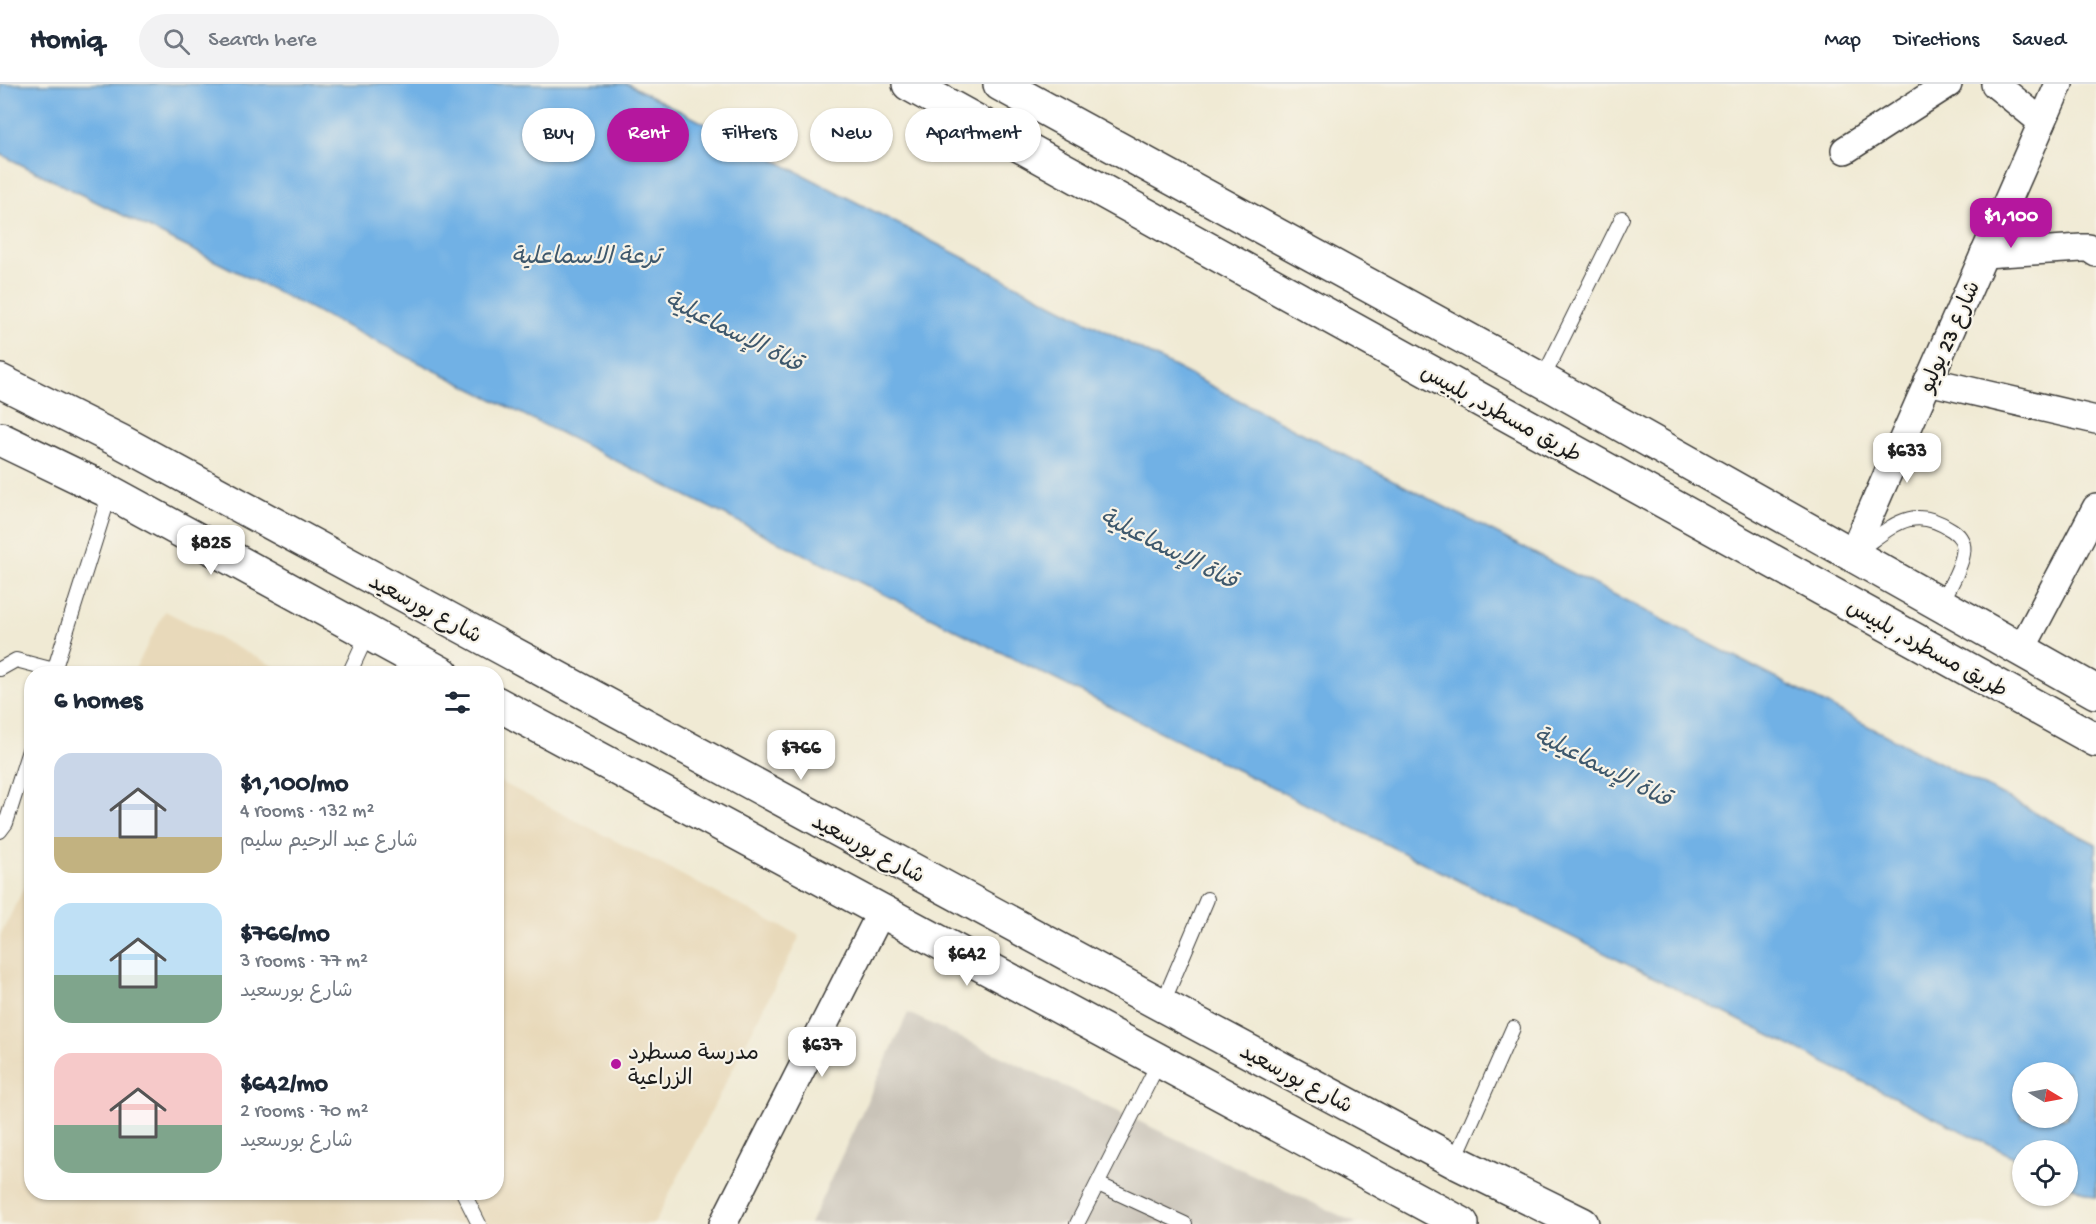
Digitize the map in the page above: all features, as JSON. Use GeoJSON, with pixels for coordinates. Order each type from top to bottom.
{"type":"FeatureCollection","features":[{"type":"Feature","properties":{"kind":"main road","name":"طريق مسطرد, بلبيس"},"geometry":{"type":"LineString","coordinates":[[909,84],[2096,740]]}},
{"type":"Feature","properties":{"kind":"main road","name":"طريق مسطرد, بلبيس"},"geometry":{"type":"LineString","coordinates":[[1000,84],[1542,380],[2096,692]]}},
{"type":"Feature","properties":{"kind":"main road","name":"شارع بورسعيد"},"geometry":{"type":"LineString","coordinates":[[0,381],[120,441],[1454,1161],[1582,1224]]}},
{"type":"Feature","properties":{"kind":"main road"},"geometry":{"type":"LineString","coordinates":[[0,439],[110,492],[428,666]]}},
{"type":"Feature","properties":{"kind":"main road"},"geometry":{"type":"LineString","coordinates":[[504,707],[1159,1062],[1427,1216],[1462,1224]]}},
{"type":"Feature","properties":{"kind":"street"},"geometry":{"type":"LineString","coordinates":[[1845,150],[1948,84]]}},
{"type":"Feature","properties":{"kind":"street"},"geometry":{"type":"LineString","coordinates":[[1995,84],[2042,122]]}},
{"type":"Feature","properties":{"kind":"street","name":"شارع 23 يوليو"},"geometry":{"type":"LineString","coordinates":[[1852,555],[2059,84]]}},
{"type":"Feature","properties":{"kind":"street"},"geometry":{"type":"LineString","coordinates":[[1984,255],[2082,248],[2089,248],[2096,253]]}},
{"type":"Feature","properties":{"kind":"street"},"geometry":{"type":"LineString","coordinates":[[1924,388],[2096,420]]}},
{"type":"Feature","properties":{"kind":"street"},"geometry":{"type":"LineString","coordinates":[[2021,650],[2096,508]]}},
{"type":"Feature","properties":{"kind":"street"},"geometry":{"type":"LineString","coordinates":[[723,1224],[881,912]]}},
{"type":"Feature","properties":{"kind":"lane"},"geometry":{"type":"LineString","coordinates":[[1542,380],[1622,218]]}},
{"type":"Feature","properties":{"kind":"lane"},"geometry":{"type":"LineString","coordinates":[[55,666],[110,492]]}},
{"type":"Feature","properties":{"kind":"lane"},"geometry":{"type":"LineString","coordinates":[[1852,555],[1907,519],[1917,517],[1936,520],[1960,536],[1963,544],[1961,560],[1941,604]]}},
{"type":"Feature","properties":{"kind":"lane"},"geometry":{"type":"LineString","coordinates":[[353,666],[368,633]]}},
{"type":"Feature","properties":{"kind":"lane"},"geometry":{"type":"LineString","coordinates":[[0,669],[16,660],[34,666]]}},
{"type":"Feature","properties":{"kind":"lane"},"geometry":{"type":"LineString","coordinates":[[0,831],[6,823],[24,766]]}},
{"type":"Feature","properties":{"kind":"lane"},"geometry":{"type":"LineString","coordinates":[[1162,1005],[1207,899]]}},
{"type":"Feature","properties":{"kind":"lane"},"geometry":{"type":"LineString","coordinates":[[1454,1161],[1513,1028]]}},
{"type":"Feature","properties":{"kind":"lane"},"geometry":{"type":"LineString","coordinates":[[1077,1224],[1159,1062]]}},
{"type":"Feature","properties":{"kind":"lane"},"geometry":{"type":"LineString","coordinates":[[1098,1184],[1185,1224]]}},
{"type":"Feature","properties":{"kind":"lane"},"geometry":{"type":"LineString","coordinates":[[467,1200],[479,1224]]}},
{"type":"Feature","properties":{"kind":"shaded area"},"geometry":{"type":"Polygon","coordinates":[[[165,611],[273,666],[137,666],[165,611]]]}},
{"type":"Feature","properties":{"kind":"shaded area","name":"مدرسة مسطرد الزراعية"},"geometry":{"type":"Polygon","coordinates":[[[504,784],[800,936],[654,1224],[0,1224],[0,936],[24,888],[24,1200],[504,1200],[504,784]]]}},
{"type":"Feature","properties":{"kind":"shaded area"},"geometry":{"type":"Polygon","coordinates":[[[908,1013],[1358,1224],[810,1224],[908,1013]]]}},
{"type":"Feature","properties":{"kind":"water","name":"ترعة الاسماعلية"},"geometry":{"type":"Polygon","coordinates":[[[0,84],[628,84],[674,108],[607,108],[607,162],[689,162],[689,116],[701,122],[701,162],[779,162],[2096,844],[2096,1198],[2078,1189],[2078,1140],[2012,1140],[2012,1156],[0,154],[0,84]]]}},
{"type":"Feature","properties":{"kind":"place","name":"مدرسة مسطرد الزراعية"},"geometry":{"type":"Point","coordinates":[616,1064]}},
{"type":"Feature","properties":{"kind":"water label","name":"قناة الإسماعيلية"},"geometry":{"type":"Point","coordinates":[734,331]}},
{"type":"Feature","properties":{"kind":"water label","name":"قناة الإسماعيلية"},"geometry":{"type":"Point","coordinates":[1169,548]}},
{"type":"Feature","properties":{"kind":"water label","name":"قناة الإسماعيلية"},"geometry":{"type":"Point","coordinates":[1603,766]}}]}
